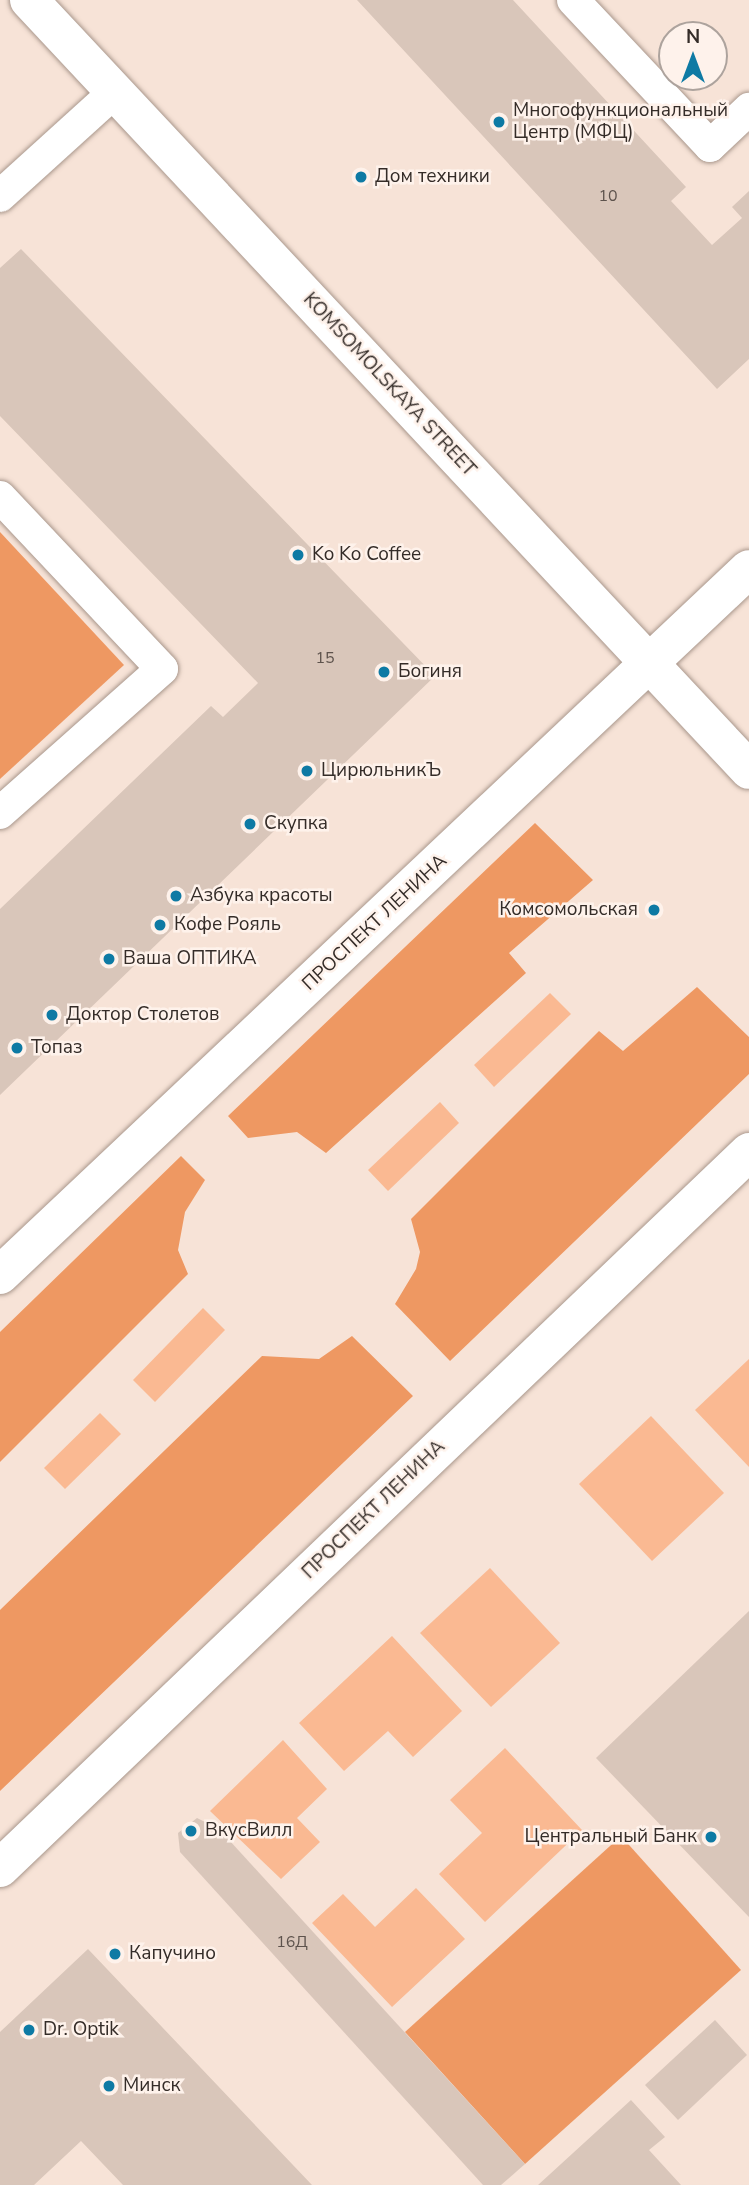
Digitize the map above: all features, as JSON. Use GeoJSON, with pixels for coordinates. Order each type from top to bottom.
{"type":"FeatureCollection","features":[{"type":"Feature","properties":{"kind":"main road","name":"KOMSOMOLSKAYA STREET"},"geometry":{"type":"LineString","coordinates":[[29,0],[749,770]]}},
{"type":"Feature","properties":{"kind":"main road","name":"ПРОСПЕКТ ЛЕНИНА"},"geometry":{"type":"LineString","coordinates":[[0,1275],[749,569]]}},
{"type":"Feature","properties":{"kind":"main road","name":"ПРОСПЕКТ ЛЕНИНА"},"geometry":{"type":"LineString","coordinates":[[0,1868],[749,1152]]}},
{"type":"Feature","properties":{"kind":"lane"},"geometry":{"type":"LineString","coordinates":[[573,0],[710,146],[749,108]]}},
{"type":"Feature","properties":{"kind":"lane"},"geometry":{"type":"LineString","coordinates":[[0,196],[116,91]]}},
{"type":"Feature","properties":{"kind":"lane"},"geometry":{"type":"LineString","coordinates":[[0,497],[162,669],[0,813]]}},
{"type":"Feature","properties":{"kind":"shaded area"},"geometry":{"type":"Polygon","coordinates":[[[0,532],[124,665],[0,779],[0,532]]]}},
{"type":"Feature","properties":{"kind":"shaded area"},"geometry":{"type":"Polygon","coordinates":[[[535,823],[593,880],[509,953],[526,973],[326,1153],[297,1132],[248,1138],[228,1116],[535,823]]]}},
{"type":"Feature","properties":{"kind":"shaded area"},"geometry":{"type":"Polygon","coordinates":[[[697,987],[749,1037],[749,1074],[450,1361],[395,1304],[416,1269],[420,1252],[411,1219],[599,1031],[623,1051],[697,987]]]}},
{"type":"Feature","properties":{"kind":"shaded area"},"geometry":{"type":"Polygon","coordinates":[[[550,993],[571,1014],[494,1087],[474,1065],[550,993]]]}},
{"type":"Feature","properties":{"kind":"shaded area"},"geometry":{"type":"Polygon","coordinates":[[[440,1102],[459,1123],[388,1191],[368,1170],[440,1102]]]}},
{"type":"Feature","properties":{"kind":"shaded area"},"geometry":{"type":"Polygon","coordinates":[[[181,1156],[205,1180],[185,1212],[178,1250],[188,1274],[0,1462],[0,1332],[181,1156]]]}},
{"type":"Feature","properties":{"kind":"shaded area"},"geometry":{"type":"Polygon","coordinates":[[[203,1308],[225,1330],[155,1402],[133,1380],[203,1308]]]}},
{"type":"Feature","properties":{"kind":"shaded area"},"geometry":{"type":"Polygon","coordinates":[[[352,1336],[413,1396],[0,1791],[0,1610],[262,1356],[319,1359],[352,1336]]]}},
{"type":"Feature","properties":{"kind":"shaded area"},"geometry":{"type":"Polygon","coordinates":[[[749,1359],[749,1467],[695,1410],[749,1359]]]}},
{"type":"Feature","properties":{"kind":"shaded area"},"geometry":{"type":"Polygon","coordinates":[[[100,1413],[121,1434],[65,1489],[44,1468],[100,1413]]]}},
{"type":"Feature","properties":{"kind":"shaded area"},"geometry":{"type":"Polygon","coordinates":[[[651,1416],[724,1493],[652,1561],[579,1484],[651,1416]]]}},
{"type":"Feature","properties":{"kind":"shaded area"},"geometry":{"type":"Polygon","coordinates":[[[490,1568],[560,1643],[491,1707],[420,1633],[490,1568]]]}},
{"type":"Feature","properties":{"kind":"shaded area"},"geometry":{"type":"Polygon","coordinates":[[[392,1636],[462,1711],[413,1757],[388,1731],[344,1771],[299,1723],[392,1636]]]}},
{"type":"Feature","properties":{"kind":"shaded area"},"geometry":{"type":"Polygon","coordinates":[[[283,1740],[327,1789],[297,1818],[320,1842],[281,1879],[210,1811],[283,1740]]]}},
{"type":"Feature","properties":{"kind":"shaded area"},"geometry":{"type":"Polygon","coordinates":[[[505,1748],[582,1830],[485,1922],[439,1874],[482,1833],[450,1800],[505,1748]]]}},
{"type":"Feature","properties":{"kind":"shaded area"},"geometry":{"type":"Polygon","coordinates":[[[621,1836],[741,1970],[525,2164],[405,2032],[621,1836]]]}},
{"type":"Feature","properties":{"kind":"shaded area"},"geometry":{"type":"Polygon","coordinates":[[[416,1888],[465,1939],[392,2007],[312,1923],[343,1894],[375,1927],[416,1888]]]}},
{"type":"Feature","properties":{"kind":"building"},"geometry":{"type":"Polygon","coordinates":[[[357,0],[513,0],[686,187],[671,201],[712,245],[742,218],[732,207],[749,191],[749,359],[717,389],[357,0]]]}},
{"type":"Feature","properties":{"kind":"building"},"geometry":{"type":"Polygon","coordinates":[[[21,249],[435,676],[0,1095],[0,909],[211,706],[223,717],[258,683],[0,416],[0,268],[21,249]]]}},
{"type":"Feature","properties":{"kind":"building","name":"Центральный Банк"},"geometry":{"type":"Polygon","coordinates":[[[749,1611],[749,1917],[596,1758],[749,1611]]]}},
{"type":"Feature","properties":{"kind":"building"},"geometry":{"type":"Polygon","coordinates":[[[197,1818],[219,1829],[525,2164],[501,2185],[483,2185],[180,1852],[178,1833],[197,1818]]]}},
{"type":"Feature","properties":{"kind":"building","name":"Минск"},"geometry":{"type":"Polygon","coordinates":[[[88,1949],[312,2185],[123,2185],[81,2141],[34,2185],[0,2185],[0,2032],[88,1949]]]}},
{"type":"Feature","properties":{"kind":"building"},"geometry":{"type":"Polygon","coordinates":[[[715,2020],[747,2055],[678,2120],[645,2085],[715,2020]]]}},
{"type":"Feature","properties":{"kind":"building"},"geometry":{"type":"Polygon","coordinates":[[[631,2100],[665,2137],[649,2150],[681,2185],[538,2185],[631,2100]]]}},
{"type":"Feature","properties":{"kind":"place","name":"Многофункциональный Центр (МФЦ)"},"geometry":{"type":"Point","coordinates":[499,122]}},
{"type":"Feature","properties":{"kind":"place","name":"Дом техники"},"geometry":{"type":"Point","coordinates":[361,177]}},
{"type":"Feature","properties":{"kind":"place","name":"Ko Ko Coffee"},"geometry":{"type":"Point","coordinates":[298,555]}},
{"type":"Feature","properties":{"kind":"place","name":"Богиня"},"geometry":{"type":"Point","coordinates":[384,672]}},
{"type":"Feature","properties":{"kind":"place","name":"ЦирюльникЪ"},"geometry":{"type":"Point","coordinates":[307,771]}},
{"type":"Feature","properties":{"kind":"place","name":"Скупка"},"geometry":{"type":"Point","coordinates":[250,824]}},
{"type":"Feature","properties":{"kind":"place","name":"Азбука красоты"},"geometry":{"type":"Point","coordinates":[176,896]}},
{"type":"Feature","properties":{"kind":"place","name":"Комсомольская"},"geometry":{"type":"Point","coordinates":[654,910]}},
{"type":"Feature","properties":{"kind":"place","name":"Кофе Рояль"},"geometry":{"type":"Point","coordinates":[160,925]}},
{"type":"Feature","properties":{"kind":"place","name":"Ваша ОПТИКА"},"geometry":{"type":"Point","coordinates":[109,959]}},
{"type":"Feature","properties":{"kind":"place","name":"Доктор Столетов"},"geometry":{"type":"Point","coordinates":[52,1015]}},
{"type":"Feature","properties":{"kind":"place","name":"Топаз"},"geometry":{"type":"Point","coordinates":[17,1048]}},
{"type":"Feature","properties":{"kind":"place","name":"ВкусВилл"},"geometry":{"type":"Point","coordinates":[191,1831]}},
{"type":"Feature","properties":{"kind":"place","name":"Центральный Банк"},"geometry":{"type":"Point","coordinates":[711,1837]}},
{"type":"Feature","properties":{"kind":"place","name":"Капучино"},"geometry":{"type":"Point","coordinates":[115,1954]}},
{"type":"Feature","properties":{"kind":"place","name":"Dr. Optik"},"geometry":{"type":"Point","coordinates":[29,2030]}},
{"type":"Feature","properties":{"kind":"place","name":"Минск"},"geometry":{"type":"Point","coordinates":[109,2086]}}]}
